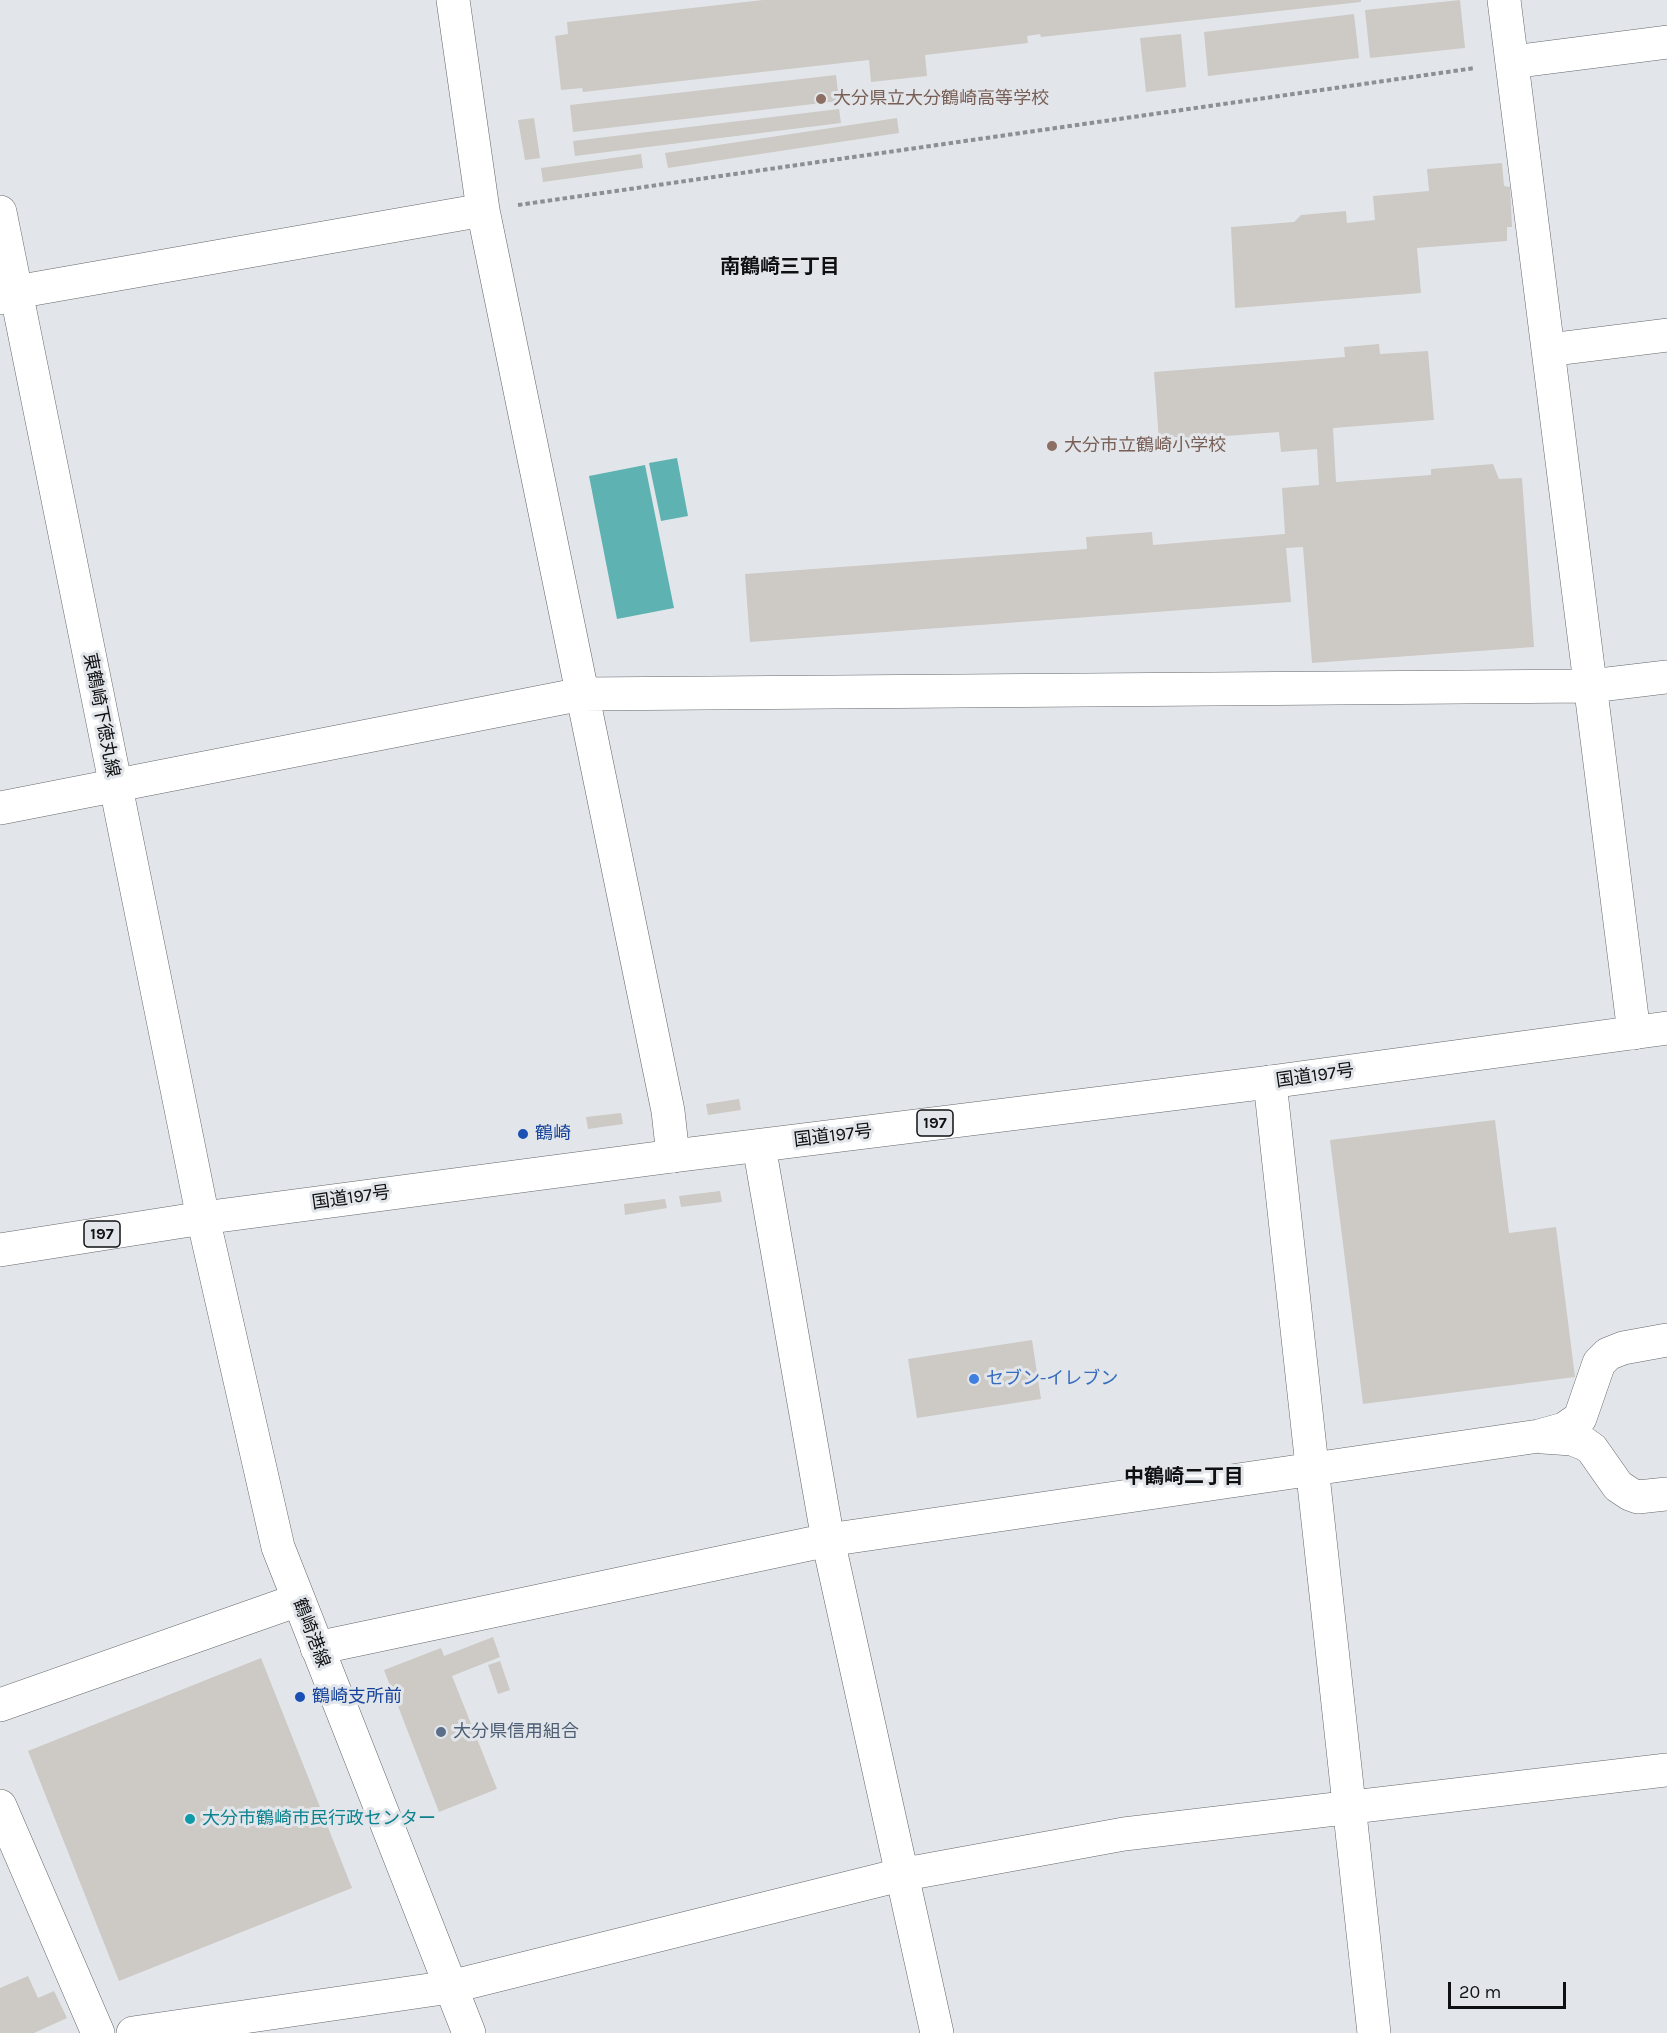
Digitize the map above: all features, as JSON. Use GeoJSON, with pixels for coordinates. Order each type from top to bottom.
{"type":"FeatureCollection","features":[{"type":"Feature","properties":{"kind":"main road"},"geometry":{"type":"LineString","coordinates":[[453,0],[483,210],[668,1111],[673,1156]]}},
{"type":"Feature","properties":{"kind":"main road"},"geometry":{"type":"LineString","coordinates":[[1504,0],[1634,1033]]}},
{"type":"Feature","properties":{"kind":"main road"},"geometry":{"type":"LineString","coordinates":[[1512,62],[1667,42]]}},
{"type":"Feature","properties":{"kind":"main road"},"geometry":{"type":"LineString","coordinates":[[8,295],[483,210]]}},
{"type":"Feature","properties":{"kind":"main road","name":"東鶴崎下徳丸線"},"geometry":{"type":"LineString","coordinates":[[0,212],[8,295],[116,786],[203,1218]]}},
{"type":"Feature","properties":{"kind":"main road"},"geometry":{"type":"LineString","coordinates":[[1548,350],[1667,335]]}},
{"type":"Feature","properties":{"kind":"main road"},"geometry":{"type":"LineString","coordinates":[[0,808],[582,694],[1591,686],[1667,677]]}},
{"type":"Feature","properties":{"kind":"main road","name":"国道197号"},"geometry":{"type":"LineString","coordinates":[[0,1250],[203,1218],[673,1156],[1270,1082],[1667,1028]]}},
{"type":"Feature","properties":{"kind":"main road"},"geometry":{"type":"LineString","coordinates":[[1270,1082],[1374,2033]]}},
{"type":"Feature","properties":{"kind":"main road"},"geometry":{"type":"LineString","coordinates":[[759,1146],[828,1540],[936,2033]]}},
{"type":"Feature","properties":{"kind":"main road","name":"鶴崎港線"},"geometry":{"type":"LineString","coordinates":[[203,1218],[278,1547],[469,2033]]}},
{"type":"Feature","properties":{"kind":"main road"},"geometry":{"type":"LineString","coordinates":[[317,1648],[828,1540],[1539,1436],[1564,1430],[1581,1418],[1599,1363],[1608,1354],[1623,1348],[1667,1340]]}},
{"type":"Feature","properties":{"kind":"main road"},"geometry":{"type":"LineString","coordinates":[[1539,1436],[1572,1439],[1585,1444],[1592,1449],[1618,1486],[1630,1494],[1638,1497],[1667,1494]]}},
{"type":"Feature","properties":{"kind":"main road"},"geometry":{"type":"LineString","coordinates":[[0,1705],[298,1600]]}},
{"type":"Feature","properties":{"kind":"main road"},"geometry":{"type":"LineString","coordinates":[[133,2033],[450,1987],[900,1875],[1124,1834],[1667,1770]]}},
{"type":"Feature","properties":{"kind":"main road"},"geometry":{"type":"LineString","coordinates":[[2,1819],[98,2033]]}},
{"type":"Feature","properties":{"kind":"path"},"geometry":{"type":"LineString","coordinates":[[483,210],[1512,62]]}},
{"type":"Feature","properties":{"kind":"water"},"geometry":{"type":"Polygon","coordinates":[[[677,458],[688,516],[661,521],[649,463],[677,458]]]}},
{"type":"Feature","properties":{"kind":"water"},"geometry":{"type":"Polygon","coordinates":[[[645,465],[674,608],[617,619],[589,476],[645,465]]]}},
{"type":"Feature","properties":{"kind":"building"},"geometry":{"type":"Polygon","coordinates":[[[763,0],[1361,0],[1361,2],[1041,37],[1040,34],[1027,36],[1028,43],[925,55],[927,76],[871,82],[869,60],[583,92],[582,88],[561,90],[555,36],[568,34],[567,22],[763,0]]]}},
{"type":"Feature","properties":{"kind":"building"},"geometry":{"type":"Polygon","coordinates":[[[1460,0],[1465,48],[1370,58],[1365,10],[1460,0]]]}},
{"type":"Feature","properties":{"kind":"building"},"geometry":{"type":"Polygon","coordinates":[[[1354,14],[1359,58],[1208,76],[1204,32],[1354,14]]]}},
{"type":"Feature","properties":{"kind":"building"},"geometry":{"type":"Polygon","coordinates":[[[1181,34],[1186,87],[1146,92],[1140,38],[1181,34]]]}},
{"type":"Feature","properties":{"kind":"building"},"geometry":{"type":"Polygon","coordinates":[[[836,75],[839,101],[573,132],[570,105],[836,75]]]}},
{"type":"Feature","properties":{"kind":"building"},"geometry":{"type":"Polygon","coordinates":[[[839,109],[841,123],[575,156],[573,141],[839,109]]]}},
{"type":"Feature","properties":{"kind":"building"},"geometry":{"type":"Polygon","coordinates":[[[534,118],[540,158],[525,160],[518,120],[534,118]]]}},
{"type":"Feature","properties":{"kind":"building"},"geometry":{"type":"Polygon","coordinates":[[[897,118],[899,133],[668,168],[665,153],[897,118]]]}},
{"type":"Feature","properties":{"kind":"building"},"geometry":{"type":"Polygon","coordinates":[[[641,154],[643,168],[543,182],[541,168],[641,154]]]}},
{"type":"Feature","properties":{"kind":"building"},"geometry":{"type":"Polygon","coordinates":[[[1502,163],[1504,186],[1510,187],[1512,227],[1507,227],[1507,241],[1417,248],[1421,293],[1235,308],[1231,227],[1294,222],[1301,215],[1346,211],[1347,223],[1375,220],[1373,196],[1429,191],[1427,169],[1502,163]]]}},
{"type":"Feature","properties":{"kind":"building"},"geometry":{"type":"Polygon","coordinates":[[[1379,344],[1380,354],[1428,351],[1434,420],[1333,428],[1336,482],[1431,475],[1431,469],[1493,464],[1499,479],[1522,478],[1534,647],[1312,663],[1303,547],[1286,548],[1291,602],[750,642],[745,574],[1087,549],[1086,537],[1152,532],[1153,545],[1285,534],[1282,488],[1319,485],[1317,449],[1281,452],[1279,432],[1159,441],[1154,372],[1345,357],[1344,347],[1379,344]]]}},
{"type":"Feature","properties":{"kind":"building"},"geometry":{"type":"Polygon","coordinates":[[[739,1099],[741,1110],[708,1115],[706,1104],[739,1099]]]}},
{"type":"Feature","properties":{"kind":"building"},"geometry":{"type":"Polygon","coordinates":[[[621,1113],[623,1124],[588,1129],[586,1117],[621,1113]]]}},
{"type":"Feature","properties":{"kind":"building"},"geometry":{"type":"Polygon","coordinates":[[[1495,1120],[1509,1233],[1556,1227],[1575,1377],[1363,1404],[1330,1140],[1495,1120]]]}},
{"type":"Feature","properties":{"kind":"building"},"geometry":{"type":"Polygon","coordinates":[[[720,1191],[722,1202],[681,1207],[679,1196],[720,1191]]]}},
{"type":"Feature","properties":{"kind":"building"},"geometry":{"type":"Polygon","coordinates":[[[665,1199],[667,1208],[625,1215],[624,1204],[665,1199]]]}},
{"type":"Feature","properties":{"kind":"building","name":"セブン-イレブン"},"geometry":{"type":"Polygon","coordinates":[[[1032,1340],[1041,1399],[917,1418],[908,1359],[1032,1340]]]}},
{"type":"Feature","properties":{"kind":"building","name":"大分県信用組合"},"geometry":{"type":"Polygon","coordinates":[[[493,1637],[500,1657],[452,1676],[497,1789],[439,1812],[384,1670],[441,1648],[444,1656],[493,1637]]]}},
{"type":"Feature","properties":{"kind":"building","name":"大分市鶴崎市民行政センター"},"geometry":{"type":"Polygon","coordinates":[[[261,1658],[352,1888],[119,1981],[28,1751],[261,1658]]]}},
{"type":"Feature","properties":{"kind":"building","name":"大分県信用組合"},"geometry":{"type":"Polygon","coordinates":[[[500,1661],[510,1690],[498,1694],[488,1665],[500,1661]]]}},
{"type":"Feature","properties":{"kind":"building"},"geometry":{"type":"Polygon","coordinates":[[[28,1976],[38,1998],[54,1991],[67,2018],[34,2033],[0,2033],[0,1988],[28,1976]]]}},
{"type":"Feature","properties":{"kind":"place","name":"大分県立大分鶴崎高等学校"},"geometry":{"type":"Point","coordinates":[821,99]}},
{"type":"Feature","properties":{"kind":"place","name":"大分市立鶴崎小学校"},"geometry":{"type":"Point","coordinates":[1052,446]}},
{"type":"Feature","properties":{"kind":"place","name":"鶴崎"},"geometry":{"type":"Point","coordinates":[523,1134]}},
{"type":"Feature","properties":{"kind":"place","name":"セブン-イレブン"},"geometry":{"type":"Point","coordinates":[974,1379]}},
{"type":"Feature","properties":{"kind":"place","name":"鶴崎支所前"},"geometry":{"type":"Point","coordinates":[300,1697]}},
{"type":"Feature","properties":{"kind":"place","name":"大分県信用組合"},"geometry":{"type":"Point","coordinates":[441,1732]}},
{"type":"Feature","properties":{"kind":"place","name":"大分市鶴崎市民行政センター"},"geometry":{"type":"Point","coordinates":[190,1819]}},
{"type":"Feature","properties":{"kind":"district","name":"南鶴崎三丁目"},"geometry":{"type":"Point","coordinates":[780,267]}},
{"type":"Feature","properties":{"kind":"district","name":"中鶴崎二丁目"},"geometry":{"type":"Point","coordinates":[1184,1477]}}]}
